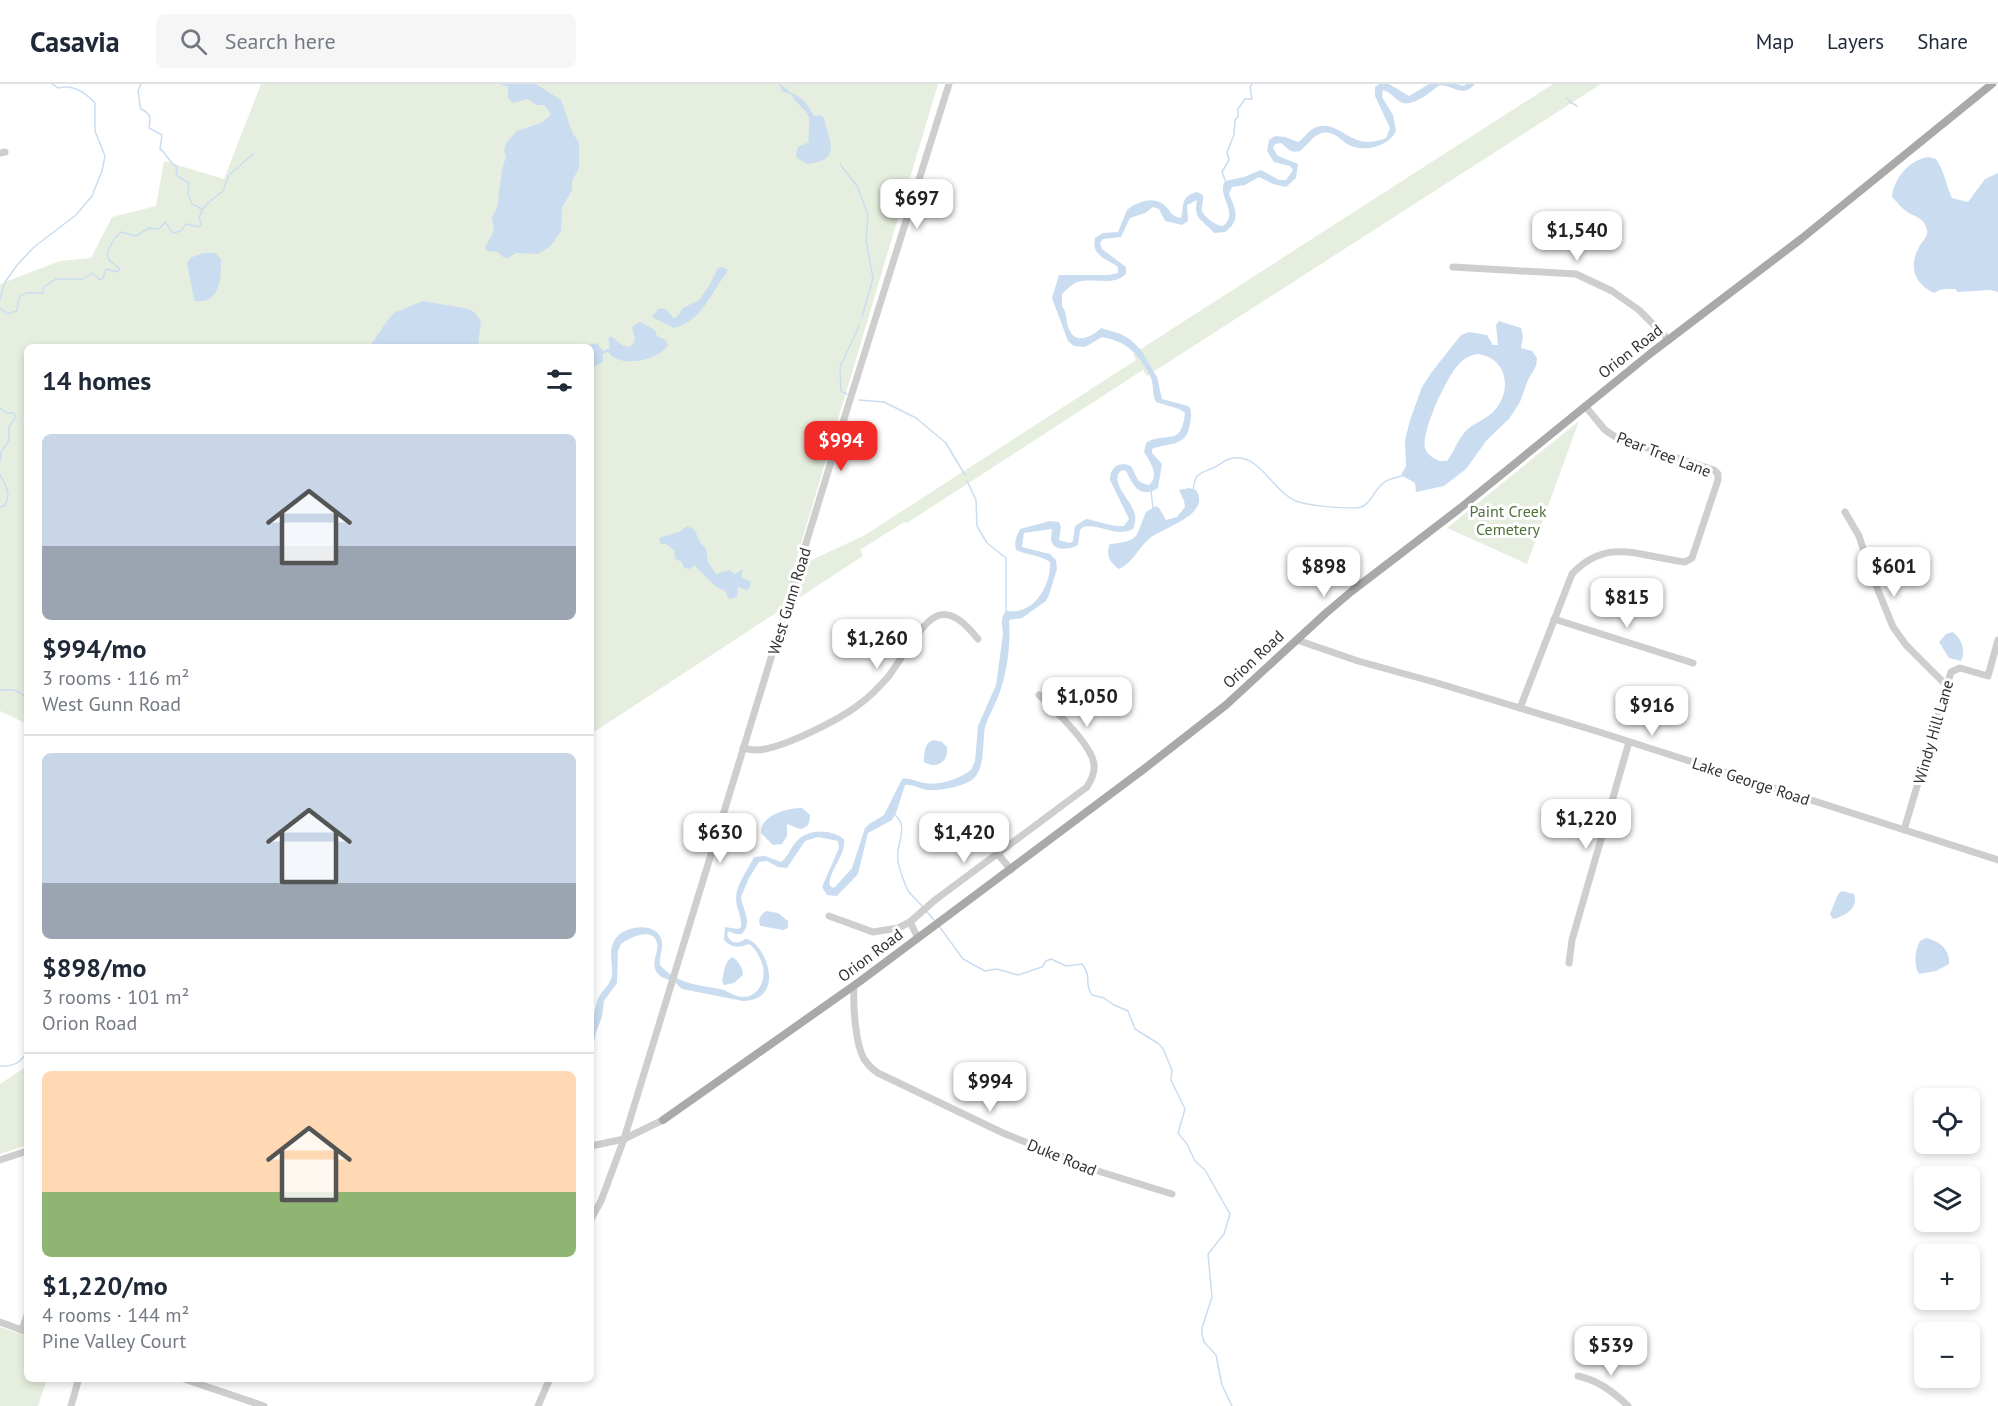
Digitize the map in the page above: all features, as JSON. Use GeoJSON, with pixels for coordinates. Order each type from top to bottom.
{"type":"FeatureCollection","features":[{"type":"Feature","properties":{"kind":"main road","name":"Orion Road"},"geometry":{"type":"LineString","coordinates":[[663,1119],[854,986],[1011,870],[1226,705],[1352,591],[1459,509],[1669,340],[1809,233],[1992,84]]}},
{"type":"Feature","properties":{"kind":"street","name":"West Gunn Road"},"geometry":{"type":"LineString","coordinates":[[624,1139],[949,84]]}},
{"type":"Feature","properties":{"kind":"street"},"geometry":{"type":"LineString","coordinates":[[1454,267],[1576,274],[1612,291],[1639,310],[1669,340]]}},
{"type":"Feature","properties":{"kind":"street","name":"Pear Tree Lane"},"geometry":{"type":"LineString","coordinates":[[1520,708],[1572,574],[1587,560],[1613,551],[1628,551],[1685,562],[1692,558],[1718,480],[1718,474],[1714,470],[1617,438],[1605,430],[1585,406]]}},
{"type":"Feature","properties":{"kind":"street"},"geometry":{"type":"LineString","coordinates":[[1845,512],[1859,536],[1893,627],[1906,645],[1946,685]]}},
{"type":"Feature","properties":{"kind":"street"},"geometry":{"type":"LineString","coordinates":[[743,748],[755,750],[780,746],[860,705],[886,679],[920,632],[936,616],[944,615],[955,618],[966,625],[978,639]]}},
{"type":"Feature","properties":{"kind":"street"},"geometry":{"type":"LineString","coordinates":[[1554,619],[1693,663]]}},
{"type":"Feature","properties":{"kind":"street","name":"Lake George Road"},"geometry":{"type":"LineString","coordinates":[[1297,640],[1358,661],[1629,742],[1998,860]]}},
{"type":"Feature","properties":{"kind":"street","name":"Windy Hill Lane"},"geometry":{"type":"LineString","coordinates":[[1904,830],[1951,672],[1960,668],[1988,676],[1998,640]]}},
{"type":"Feature","properties":{"kind":"street"},"geometry":{"type":"LineString","coordinates":[[829,916],[873,932],[897,928],[910,922],[935,900],[1087,787],[1093,774],[1094,762],[1091,753],[1063,717],[1039,695]]}},
{"type":"Feature","properties":{"kind":"street"},"geometry":{"type":"LineString","coordinates":[[1569,963],[1572,940],[1629,742]]}},
{"type":"Feature","properties":{"kind":"street"},"geometry":{"type":"LineString","coordinates":[[998,854],[1011,870]]}},
{"type":"Feature","properties":{"kind":"street"},"geometry":{"type":"LineString","coordinates":[[910,922],[918,938]]}},
{"type":"Feature","properties":{"kind":"street","name":"Duke Road"},"geometry":{"type":"LineString","coordinates":[[854,986],[853,998],[859,1044],[863,1056],[878,1073],[1003,1133],[1101,1172],[1172,1194]]}},
{"type":"Feature","properties":{"kind":"street","name":"Orion Road"},"geometry":{"type":"LineString","coordinates":[[594,1145],[624,1139],[663,1119]]}},
{"type":"Feature","properties":{"kind":"street"},"geometry":{"type":"LineString","coordinates":[[594,1214],[624,1139]]}},
{"type":"Feature","properties":{"kind":"street"},"geometry":{"type":"LineString","coordinates":[[0,1160],[24,1152]]}},
{"type":"Feature","properties":{"kind":"street"},"geometry":{"type":"LineString","coordinates":[[0,1322],[24,1331]]}},
{"type":"Feature","properties":{"kind":"street"},"geometry":{"type":"LineString","coordinates":[[1578,1376],[1590,1379],[1619,1397],[1628,1406]]}},
{"type":"Feature","properties":{"kind":"street"},"geometry":{"type":"LineString","coordinates":[[71,1406],[78,1382]]}},
{"type":"Feature","properties":{"kind":"street"},"geometry":{"type":"LineString","coordinates":[[193,1382],[264,1406]]}},
{"type":"Feature","properties":{"kind":"street"},"geometry":{"type":"LineString","coordinates":[[538,1406],[548,1382]]}},
{"type":"Feature","properties":{"kind":"green space"},"geometry":{"type":"Polygon","coordinates":[[[261,84],[938,84],[792,574],[799,570],[801,565],[865,535],[1136,360],[1133,354],[1553,84],[1601,84],[1147,376],[1143,370],[907,523],[904,522],[860,550],[863,556],[594,732],[594,344],[24,344],[24,723],[0,711],[0,284],[60,261],[91,258],[112,217],[156,206],[164,161],[224,179],[261,84]]]}},
{"type":"Feature","properties":{"kind":"green space","name":"Paint Creek Cemetery"},"geometry":{"type":"Polygon","coordinates":[[[1579,421],[1527,564],[1447,528],[1579,421]]]}},
{"type":"Feature","properties":{"kind":"green space"},"geometry":{"type":"Polygon","coordinates":[[[24,1068],[24,1146],[0,1154],[0,1084],[24,1068]]]}},
{"type":"Feature","properties":{"kind":"green space"},"geometry":{"type":"Polygon","coordinates":[[[0,1327],[24,1335],[24,1382],[46,1382],[38,1406],[0,1406],[0,1327]]]}},
{"type":"Feature","properties":{"kind":"water"},"geometry":{"type":"Polygon","coordinates":[[[499,84],[536,84],[561,100],[573,134],[579,142],[579,168],[572,181],[572,190],[562,208],[561,231],[551,246],[538,254],[516,253],[508,258],[498,252],[487,251],[485,247],[494,231],[492,217],[497,208],[502,169],[506,157],[504,151],[506,143],[517,131],[543,122],[551,114],[544,105],[536,105],[528,99],[513,103],[508,98],[508,87],[499,84]]]}},
{"type":"Feature","properties":{"kind":"water"},"geometry":{"type":"Polygon","coordinates":[[[779,84],[801,99],[814,116],[821,115],[824,118],[831,148],[826,158],[807,164],[797,158],[798,147],[809,142],[808,116],[792,95],[782,91],[779,84]]]}},
{"type":"Feature","properties":{"kind":"water"},"geometry":{"type":"Polygon","coordinates":[[[1379,84],[1389,84],[1409,96],[1429,84],[1464,86],[1475,84],[1462,91],[1440,85],[1421,99],[1409,103],[1399,101],[1383,90],[1382,97],[1393,115],[1396,131],[1388,141],[1377,146],[1357,148],[1327,132],[1316,136],[1297,152],[1289,150],[1281,143],[1275,144],[1273,148],[1278,156],[1298,164],[1296,178],[1286,187],[1259,177],[1245,185],[1232,187],[1229,194],[1236,214],[1230,228],[1225,232],[1214,233],[1197,216],[1197,200],[1187,205],[1188,221],[1182,225],[1165,221],[1159,209],[1153,207],[1145,213],[1130,218],[1121,237],[1103,239],[1100,243],[1102,249],[1126,267],[1126,274],[1115,280],[1076,283],[1062,294],[1062,306],[1072,334],[1085,338],[1101,328],[1121,334],[1131,340],[1141,350],[1157,377],[1162,399],[1188,406],[1191,411],[1191,420],[1184,438],[1152,449],[1152,453],[1162,464],[1158,488],[1146,492],[1141,491],[1134,485],[1126,471],[1122,470],[1118,474],[1120,487],[1135,513],[1133,529],[1120,532],[1083,527],[1080,530],[1078,545],[1066,549],[1058,548],[1052,543],[1052,529],[1024,533],[1022,547],[1050,554],[1056,560],[1057,569],[1046,601],[1022,618],[1009,620],[1006,669],[998,697],[985,727],[980,769],[972,780],[944,789],[927,790],[905,785],[892,820],[868,833],[858,874],[837,896],[827,895],[822,887],[839,848],[838,841],[818,837],[805,841],[787,868],[778,867],[767,861],[759,862],[741,897],[747,921],[745,930],[742,934],[729,931],[727,934],[734,942],[745,939],[752,942],[765,958],[769,981],[765,991],[757,998],[743,1001],[682,989],[676,983],[660,976],[654,964],[657,943],[651,935],[640,935],[621,944],[618,951],[617,983],[604,1001],[602,1017],[594,1042],[596,1005],[599,996],[611,979],[613,943],[620,934],[627,930],[648,928],[660,935],[662,948],[660,965],[673,976],[737,996],[750,996],[754,993],[761,985],[764,973],[760,957],[749,944],[736,946],[724,940],[725,927],[738,929],[741,927],[736,902],[737,893],[740,882],[754,857],[765,856],[781,862],[800,838],[812,833],[832,833],[844,839],[842,852],[831,875],[830,886],[834,888],[852,868],[865,828],[884,815],[902,779],[931,784],[956,778],[971,770],[975,761],[978,726],[996,685],[1003,634],[1003,616],[1006,611],[1019,611],[1034,603],[1043,591],[1049,576],[1050,562],[1016,550],[1015,544],[1020,529],[1050,521],[1059,522],[1061,527],[1059,540],[1070,543],[1073,541],[1075,526],[1086,519],[1124,526],[1129,519],[1110,480],[1113,469],[1123,464],[1131,466],[1137,478],[1149,485],[1154,473],[1144,452],[1146,443],[1153,439],[1176,435],[1183,424],[1185,413],[1156,402],[1152,381],[1147,370],[1138,356],[1126,346],[1102,337],[1085,347],[1074,346],[1068,341],[1052,298],[1059,275],[1118,273],[1118,267],[1097,253],[1095,238],[1103,233],[1118,232],[1127,210],[1145,201],[1159,202],[1166,206],[1172,214],[1181,218],[1185,199],[1197,192],[1203,195],[1202,211],[1204,214],[1211,221],[1223,226],[1228,221],[1229,215],[1223,193],[1225,181],[1261,170],[1279,180],[1286,180],[1293,170],[1290,166],[1274,162],[1267,151],[1269,140],[1275,136],[1298,142],[1314,128],[1325,126],[1333,127],[1363,141],[1374,142],[1386,138],[1390,128],[1375,96],[1375,87],[1379,84]]]}},
{"type":"Feature","properties":{"kind":"water"},"geometry":{"type":"Polygon","coordinates":[[[1929,157],[1936,159],[1939,163],[1952,198],[1968,202],[1985,179],[1998,173],[1998,292],[1990,290],[1958,292],[1955,289],[1947,289],[1934,293],[1918,280],[1914,262],[1919,247],[1927,235],[1927,230],[1921,220],[1906,211],[1892,197],[1896,183],[1904,171],[1915,162],[1929,157]]]}},
{"type":"Feature","properties":{"kind":"water"},"geometry":{"type":"Polygon","coordinates":[[[203,253],[215,253],[221,259],[220,281],[215,294],[204,301],[196,301],[187,264],[190,258],[203,253]]]}},
{"type":"Feature","properties":{"kind":"water"},"geometry":{"type":"Polygon","coordinates":[[[721,267],[728,269],[726,274],[692,320],[674,328],[652,317],[658,309],[663,309],[667,310],[673,318],[677,317],[683,308],[699,300],[711,283],[717,269],[721,267]]]}},
{"type":"Feature","properties":{"kind":"water"},"geometry":{"type":"Polygon","coordinates":[[[423,301],[469,309],[481,321],[478,344],[371,344],[387,322],[399,311],[423,301]]]}},
{"type":"Feature","properties":{"kind":"water"},"geometry":{"type":"Polygon","coordinates":[[[1499,321],[1521,328],[1523,336],[1521,348],[1532,351],[1537,358],[1536,366],[1520,402],[1509,419],[1487,440],[1466,469],[1444,486],[1416,492],[1415,483],[1401,475],[1406,466],[1405,440],[1422,387],[1461,335],[1469,332],[1487,335],[1493,345],[1498,345],[1496,325],[1499,321]],[[1478,354],[1463,360],[1449,378],[1437,403],[1427,429],[1425,448],[1430,456],[1439,461],[1447,461],[1464,433],[1491,414],[1500,403],[1504,394],[1504,376],[1501,368],[1488,357],[1478,354]]]}},
{"type":"Feature","properties":{"kind":"water"},"geometry":{"type":"Polygon","coordinates":[[[640,322],[655,330],[657,336],[666,340],[668,345],[658,354],[636,361],[621,360],[608,352],[603,354],[603,362],[594,366],[594,344],[592,344],[597,343],[603,351],[610,348],[608,339],[611,336],[622,345],[629,347],[635,339],[632,327],[640,322]]]}},
{"type":"Feature","properties":{"kind":"water"},"geometry":{"type":"Polygon","coordinates":[[[1189,488],[1196,490],[1199,499],[1192,513],[1149,539],[1124,566],[1119,569],[1116,567],[1108,555],[1110,544],[1127,541],[1136,536],[1146,512],[1156,506],[1166,520],[1177,517],[1185,507],[1179,490],[1189,488]]]}},
{"type":"Feature","properties":{"kind":"water"},"geometry":{"type":"Polygon","coordinates":[[[687,526],[694,529],[701,544],[706,548],[708,562],[716,574],[729,570],[735,574],[743,569],[741,577],[751,582],[749,589],[738,587],[737,597],[728,598],[725,591],[712,583],[694,565],[690,569],[684,568],[682,562],[675,559],[674,550],[666,544],[661,544],[659,538],[681,531],[687,526]]]}},
{"type":"Feature","properties":{"kind":"water"},"geometry":{"type":"Polygon","coordinates":[[[1953,632],[1962,645],[1961,661],[1949,658],[1939,642],[1946,634],[1953,632]]]}},
{"type":"Feature","properties":{"kind":"water"},"geometry":{"type":"Polygon","coordinates":[[[934,740],[942,742],[947,747],[947,752],[941,763],[933,765],[924,762],[924,759],[926,746],[934,740]]]}},
{"type":"Feature","properties":{"kind":"water"},"geometry":{"type":"Polygon","coordinates":[[[802,808],[810,815],[808,825],[800,829],[787,824],[787,836],[782,844],[773,845],[761,833],[762,827],[770,817],[790,809],[802,808]]]}},
{"type":"Feature","properties":{"kind":"water"},"geometry":{"type":"Polygon","coordinates":[[[1842,891],[1854,894],[1855,903],[1850,911],[1833,919],[1830,914],[1838,894],[1842,891]]]}},
{"type":"Feature","properties":{"kind":"water"},"geometry":{"type":"Polygon","coordinates":[[[766,911],[778,913],[788,921],[788,928],[783,930],[760,926],[760,917],[766,911]]]}},
{"type":"Feature","properties":{"kind":"water"},"geometry":{"type":"Polygon","coordinates":[[[1926,938],[1943,946],[1948,954],[1949,964],[1936,971],[1919,974],[1915,962],[1916,953],[1920,941],[1926,938]]]}},
{"type":"Feature","properties":{"kind":"water"},"geometry":{"type":"Polygon","coordinates":[[[732,957],[740,964],[743,975],[734,983],[724,985],[722,982],[725,968],[732,957]]]}},
{"type":"Feature","properties":{"kind":"waterway"},"geometry":{"type":"LineString","coordinates":[[0,299],[5,282],[18,264],[34,247],[76,215],[92,196],[102,171],[105,156],[95,131],[95,103],[78,90],[68,87],[58,88],[52,84]]}},
{"type":"Feature","properties":{"kind":"waterway"},"geometry":{"type":"LineString","coordinates":[[141,84],[138,91],[140,105],[141,109],[150,116],[149,128],[162,135],[160,149],[177,167],[176,175],[189,183],[188,194],[192,204],[202,209]]}},
{"type":"Feature","properties":{"kind":"waterway"},"geometry":{"type":"LineString","coordinates":[[779,84],[788,91]]}},
{"type":"Feature","properties":{"kind":"waterway"},"geometry":{"type":"LineString","coordinates":[[1225,180],[1222,172],[1229,160],[1227,152],[1234,135],[1238,109],[1245,99],[1252,99],[1250,87],[1252,84]]}},
{"type":"Feature","properties":{"kind":"waterway"},"geometry":{"type":"LineString","coordinates":[[1567,98],[1577,106]]}},
{"type":"Feature","properties":{"kind":"waterway"},"geometry":{"type":"LineString","coordinates":[[0,308],[7,314],[17,311],[21,295],[43,293],[44,287],[56,279],[83,279],[92,273],[100,280],[106,269],[118,272],[119,268],[109,260],[107,253],[114,239],[121,232],[136,236],[149,228],[159,229],[165,222],[173,233],[181,231],[186,224],[199,227],[202,210],[223,191],[229,175],[253,154]]}},
{"type":"Feature","properties":{"kind":"waterway"},"geometry":{"type":"LineString","coordinates":[[840,164],[857,186],[868,215],[866,240],[873,278],[862,317]]}},
{"type":"Feature","properties":{"kind":"waterway"},"geometry":{"type":"LineString","coordinates":[[847,394],[841,391],[840,367],[859,326]]}},
{"type":"Feature","properties":{"kind":"waterway"},"geometry":{"type":"LineString","coordinates":[[859,400],[884,402],[916,418],[946,443],[965,475]]}},
{"type":"Feature","properties":{"kind":"waterway"},"geometry":{"type":"LineString","coordinates":[[0,408],[7,413],[14,413],[16,417],[9,427],[9,440],[1,452],[0,461]]}},
{"type":"Feature","properties":{"kind":"waterway"},"geometry":{"type":"LineString","coordinates":[[1193,490],[1195,480],[1199,475],[1229,459],[1239,458],[1248,460],[1257,466],[1287,496],[1296,501],[1325,506],[1349,508],[1364,506],[1383,483],[1402,476]]}},
{"type":"Feature","properties":{"kind":"waterway"},"geometry":{"type":"LineString","coordinates":[[0,475],[8,497],[5,505],[0,507]]}},
{"type":"Feature","properties":{"kind":"waterway"},"geometry":{"type":"LineString","coordinates":[[967,481],[976,500],[977,526],[987,543],[1006,558],[1006,611]]}},
{"type":"Feature","properties":{"kind":"waterway"},"geometry":{"type":"LineString","coordinates":[[1151,491],[1153,508]]}},
{"type":"Feature","properties":{"kind":"waterway"},"geometry":{"type":"LineString","coordinates":[[0,690],[14,690],[24,695]]}},
{"type":"Feature","properties":{"kind":"waterway"},"geometry":{"type":"LineString","coordinates":[[895,815],[902,831],[898,863],[909,892],[922,906]]}},
{"type":"Feature","properties":{"kind":"waterway"},"geometry":{"type":"LineString","coordinates":[[927,912],[934,920]]}},
{"type":"Feature","properties":{"kind":"waterway"},"geometry":{"type":"LineString","coordinates":[[939,926],[963,959],[985,971],[997,969],[1018,975],[1042,967],[1046,961],[1051,959],[1066,966],[1082,964],[1087,973],[1088,987],[1092,995],[1104,998],[1128,1011],[1135,1029],[1163,1049],[1172,1070],[1171,1080],[1185,1109],[1178,1133],[1187,1144],[1195,1161],[1205,1170],[1230,1214],[1224,1234],[1208,1254],[1212,1297],[1202,1334],[1204,1342],[1216,1355],[1222,1385],[1232,1406]]}},
{"type":"Feature","properties":{"kind":"waterway"},"geometry":{"type":"LineString","coordinates":[[0,1066],[16,1063],[24,1055]]}}]}
